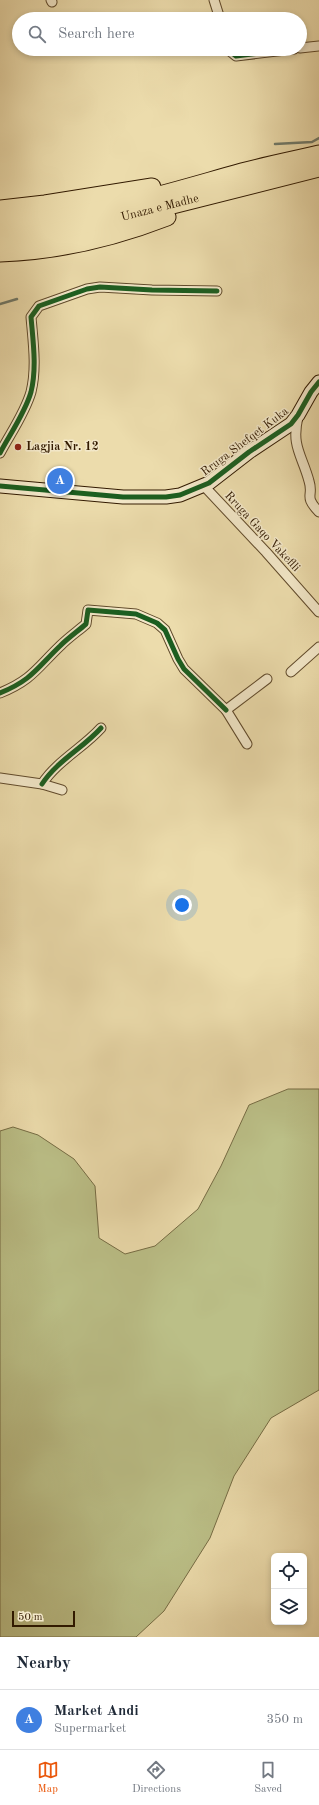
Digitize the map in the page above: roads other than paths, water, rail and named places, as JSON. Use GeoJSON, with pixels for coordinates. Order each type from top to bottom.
{"type":"FeatureCollection","features":[{"type":"Feature","properties":{"kind":"highway","name":"Unaza e Madhe"},"geometry":{"type":"LineString","coordinates":[[0,238],[26,236],[89,226],[245,179],[319,154]]}},
{"type":"Feature","properties":{"kind":"highway","name":"Unaza e Madhe"},"geometry":{"type":"LineString","coordinates":[[0,223],[58,218],[109,208],[168,193],[245,179],[319,168]]}},
{"type":"Feature","properties":{"kind":"highway"},"geometry":{"type":"LineString","coordinates":[[0,209],[245,179]]}},
{"type":"Feature","properties":{"kind":"highway"},"geometry":{"type":"LineString","coordinates":[[0,253],[59,248],[131,231],[245,179]]}},
{"type":"Feature","properties":{"kind":"street"},"geometry":{"type":"LineString","coordinates":[[214,0],[218,12]]}},
{"type":"Feature","properties":{"kind":"street"},"geometry":{"type":"LineString","coordinates":[[307,47],[319,46]]}},
{"type":"Feature","properties":{"kind":"street"},"geometry":{"type":"LineString","coordinates":[[0,453],[27,402],[33,383],[34,346],[31,318],[39,306],[88,289],[100,287],[152,290],[218,291]]}},
{"type":"Feature","properties":{"kind":"street","name":"Rruga Shefqet Kuka"},"geometry":{"type":"LineString","coordinates":[[0,486],[146,498],[180,495],[204,486],[221,475],[249,452],[286,428],[298,415],[318,385]]}},
{"type":"Feature","properties":{"kind":"street"},"geometry":{"type":"LineString","coordinates":[[298,415],[296,426],[297,448],[309,480],[310,502],[319,512]]}},
{"type":"Feature","properties":{"kind":"street","name":"Rruga Gaqo Vakeflli"},"geometry":{"type":"LineString","coordinates":[[204,486],[266,552],[319,612]]}},
{"type":"Feature","properties":{"kind":"street"},"geometry":{"type":"LineString","coordinates":[[0,693],[23,682],[34,674],[61,645],[86,624],[88,610],[136,614],[157,623],[165,630],[184,669],[226,710],[247,744]]}},
{"type":"Feature","properties":{"kind":"street"},"geometry":{"type":"LineString","coordinates":[[291,672],[319,647]]}},
{"type":"Feature","properties":{"kind":"street"},"geometry":{"type":"LineString","coordinates":[[226,710],[267,679]]}},
{"type":"Feature","properties":{"kind":"street"},"geometry":{"type":"LineString","coordinates":[[42,784],[60,764],[89,741],[101,728]]}},
{"type":"Feature","properties":{"kind":"street"},"geometry":{"type":"LineString","coordinates":[[0,778],[42,784],[62,790]]}},
{"type":"Feature","properties":{"kind":"waterway"},"geometry":{"type":"LineString","coordinates":[[275,144],[312,142],[319,138]]}},
{"type":"Feature","properties":{"kind":"waterway"},"geometry":{"type":"LineString","coordinates":[[0,304],[17,299]]}},
{"type":"Feature","properties":{"kind":"place","name":"Lagjia Nr. 12"},"geometry":{"type":"Point","coordinates":[18,447]}},
{"type":"Feature","properties":{"kind":"place","name":"Market Andi"},"geometry":{"type":"Point","coordinates":[60,481]}}]}
